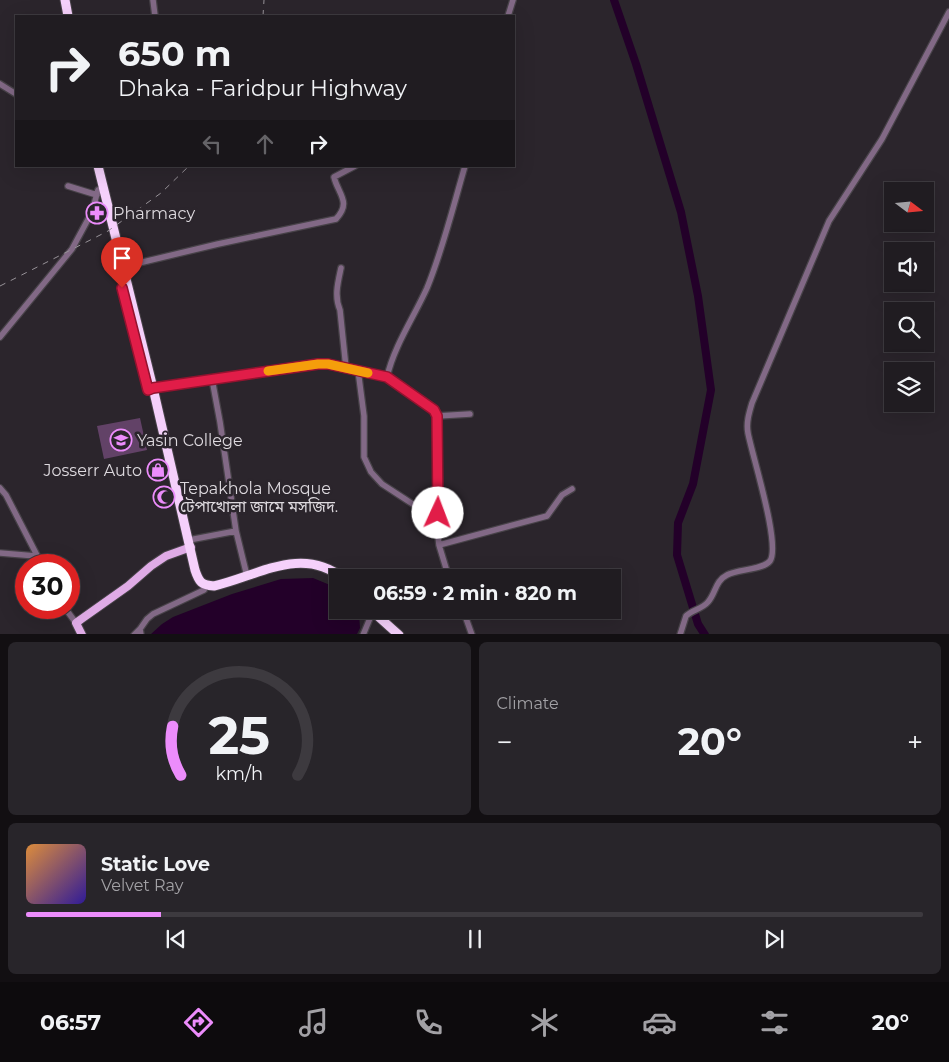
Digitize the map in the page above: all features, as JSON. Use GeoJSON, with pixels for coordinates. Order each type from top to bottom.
{"type":"FeatureCollection","features":[{"type":"Feature","properties":{"kind":"highway"},"geometry":{"type":"LineString","coordinates":[[59,0],[62,15]]}},
{"type":"Feature","properties":{"kind":"highway"},"geometry":{"type":"LineString","coordinates":[[65,0],[68,15]]}},
{"type":"Feature","properties":{"kind":"highway"},"geometry":{"type":"LineString","coordinates":[[93,167],[195,570],[200,582],[214,586],[278,566],[321,564],[332,569]]}},
{"type":"Feature","properties":{"kind":"highway"},"geometry":{"type":"LineString","coordinates":[[98,167],[139,345]]}},
{"type":"Feature","properties":{"kind":"highway"},"geometry":{"type":"LineString","coordinates":[[189,545],[191,571],[196,584],[204,590],[225,587],[296,565],[320,568],[329,573]]}},
{"type":"Feature","properties":{"kind":"highway"},"geometry":{"type":"LineString","coordinates":[[385,619],[399,634]]}},
{"type":"Feature","properties":{"kind":"highway"},"geometry":{"type":"LineString","coordinates":[[387,619],[404,634]]}},
{"type":"Feature","properties":{"kind":"main road"},"geometry":{"type":"LineString","coordinates":[[82,634],[76,623],[128,586],[151,566],[189,545]]}},
{"type":"Feature","properties":{"kind":"street"},"geometry":{"type":"LineString","coordinates":[[153,0],[155,15]]}},
{"type":"Feature","properties":{"kind":"street"},"geometry":{"type":"LineString","coordinates":[[508,15],[513,0]]}},
{"type":"Feature","properties":{"kind":"street"},"geometry":{"type":"LineString","coordinates":[[680,634],[687,614],[706,604],[712,598],[718,581],[726,575],[764,566],[770,561],[773,553],[768,518],[748,432],[748,420],[752,403],[829,221],[882,139],[949,12]]}},
{"type":"Feature","properties":{"kind":"street"},"geometry":{"type":"LineString","coordinates":[[0,84],[15,93]]}},
{"type":"Feature","properties":{"kind":"street"},"geometry":{"type":"LineString","coordinates":[[122,267],[336,219],[342,213],[344,201],[334,177],[353,167]]}},
{"type":"Feature","properties":{"kind":"street"},"geometry":{"type":"LineString","coordinates":[[387,377],[396,352],[427,286],[465,167]]}},
{"type":"Feature","properties":{"kind":"street"},"geometry":{"type":"LineString","coordinates":[[0,337],[72,249],[92,212],[98,192],[68,186]]}},
{"type":"Feature","properties":{"kind":"street"},"geometry":{"type":"LineString","coordinates":[[341,268],[336,302],[340,310],[346,368]]}},
{"type":"Feature","properties":{"kind":"street"},"geometry":{"type":"LineString","coordinates":[[150,389],[318,364],[358,370],[387,377],[434,410],[437,416],[437,529],[446,569]]}},
{"type":"Feature","properties":{"kind":"street"},"geometry":{"type":"LineString","coordinates":[[358,370],[364,416],[364,457],[371,472],[382,484],[425,512],[437,529]]}},
{"type":"Feature","properties":{"kind":"street"},"geometry":{"type":"LineString","coordinates":[[212,379],[236,531],[247,576]]}},
{"type":"Feature","properties":{"kind":"street"},"geometry":{"type":"LineString","coordinates":[[437,416],[470,414]]}},
{"type":"Feature","properties":{"kind":"street"},"geometry":{"type":"LineString","coordinates":[[0,488],[6,495],[35,554]]}},
{"type":"Feature","properties":{"kind":"street"},"geometry":{"type":"LineString","coordinates":[[440,545],[548,516],[562,495],[572,490]]}},
{"type":"Feature","properties":{"kind":"street"},"geometry":{"type":"LineString","coordinates":[[189,545],[236,531]]}},
{"type":"Feature","properties":{"kind":"street"},"geometry":{"type":"LineString","coordinates":[[0,553],[15,554]]}},
{"type":"Feature","properties":{"kind":"street"},"geometry":{"type":"LineString","coordinates":[[134,634],[140,632],[147,618],[153,614],[204,590]]}},
{"type":"Feature","properties":{"kind":"street"},"geometry":{"type":"LineString","coordinates":[[73,619],[76,623]]}},
{"type":"Feature","properties":{"kind":"street"},"geometry":{"type":"LineString","coordinates":[[363,634],[374,619]]}},
{"type":"Feature","properties":{"kind":"street"},"geometry":{"type":"LineString","coordinates":[[466,619],[472,634]]}},
{"type":"Feature","properties":{"kind":"shaded area"},"geometry":{"type":"Polygon","coordinates":[[[140,418],[147,450],[104,459],[97,426],[140,418]]]}},
{"type":"Feature","properties":{"kind":"shaded area"},"geometry":{"type":"Polygon","coordinates":[[[313,578],[329,585],[329,619],[359,619],[360,628],[357,634],[151,634],[173,617],[232,594],[281,579],[313,578]]]}},
{"type":"Feature","properties":{"kind":"waterway"},"geometry":{"type":"LineString","coordinates":[[614,0],[636,64],[681,212],[698,296],[711,390],[693,484],[678,523],[677,555],[698,624],[704,634]]}},
{"type":"Feature","properties":{"kind":"railway"},"geometry":{"type":"LineString","coordinates":[[263,15],[264,0]]}},
{"type":"Feature","properties":{"kind":"railway"},"geometry":{"type":"LineString","coordinates":[[0,286],[108,231],[161,193],[188,167]]}},
{"type":"Feature","properties":{"kind":"slow traffic"},"geometry":{"type":"LineString","coordinates":[[268,371],[328,364],[368,373]]}},
{"type":"Feature","properties":{"kind":"place","name":"Pharmacy"},"geometry":{"type":"Point","coordinates":[97,213]}},
{"type":"Feature","properties":{"kind":"place","name":"Yasin College"},"geometry":{"type":"Point","coordinates":[121,440]}},
{"type":"Feature","properties":{"kind":"place","name":"Josserr Auto"},"geometry":{"type":"Point","coordinates":[158,470]}},
{"type":"Feature","properties":{"kind":"place","name":"Tepakhola Mosque টেপাখোলা জামে মসজিদ."},"geometry":{"type":"Point","coordinates":[164,497]}},
{"type":"Feature","properties":{"kind":"route"},"geometry":{"type":"LineString","coordinates":[[122,288],[148,390],[328,364],[387,377],[422,401],[434,410],[437,416],[438,513]]}}]}
